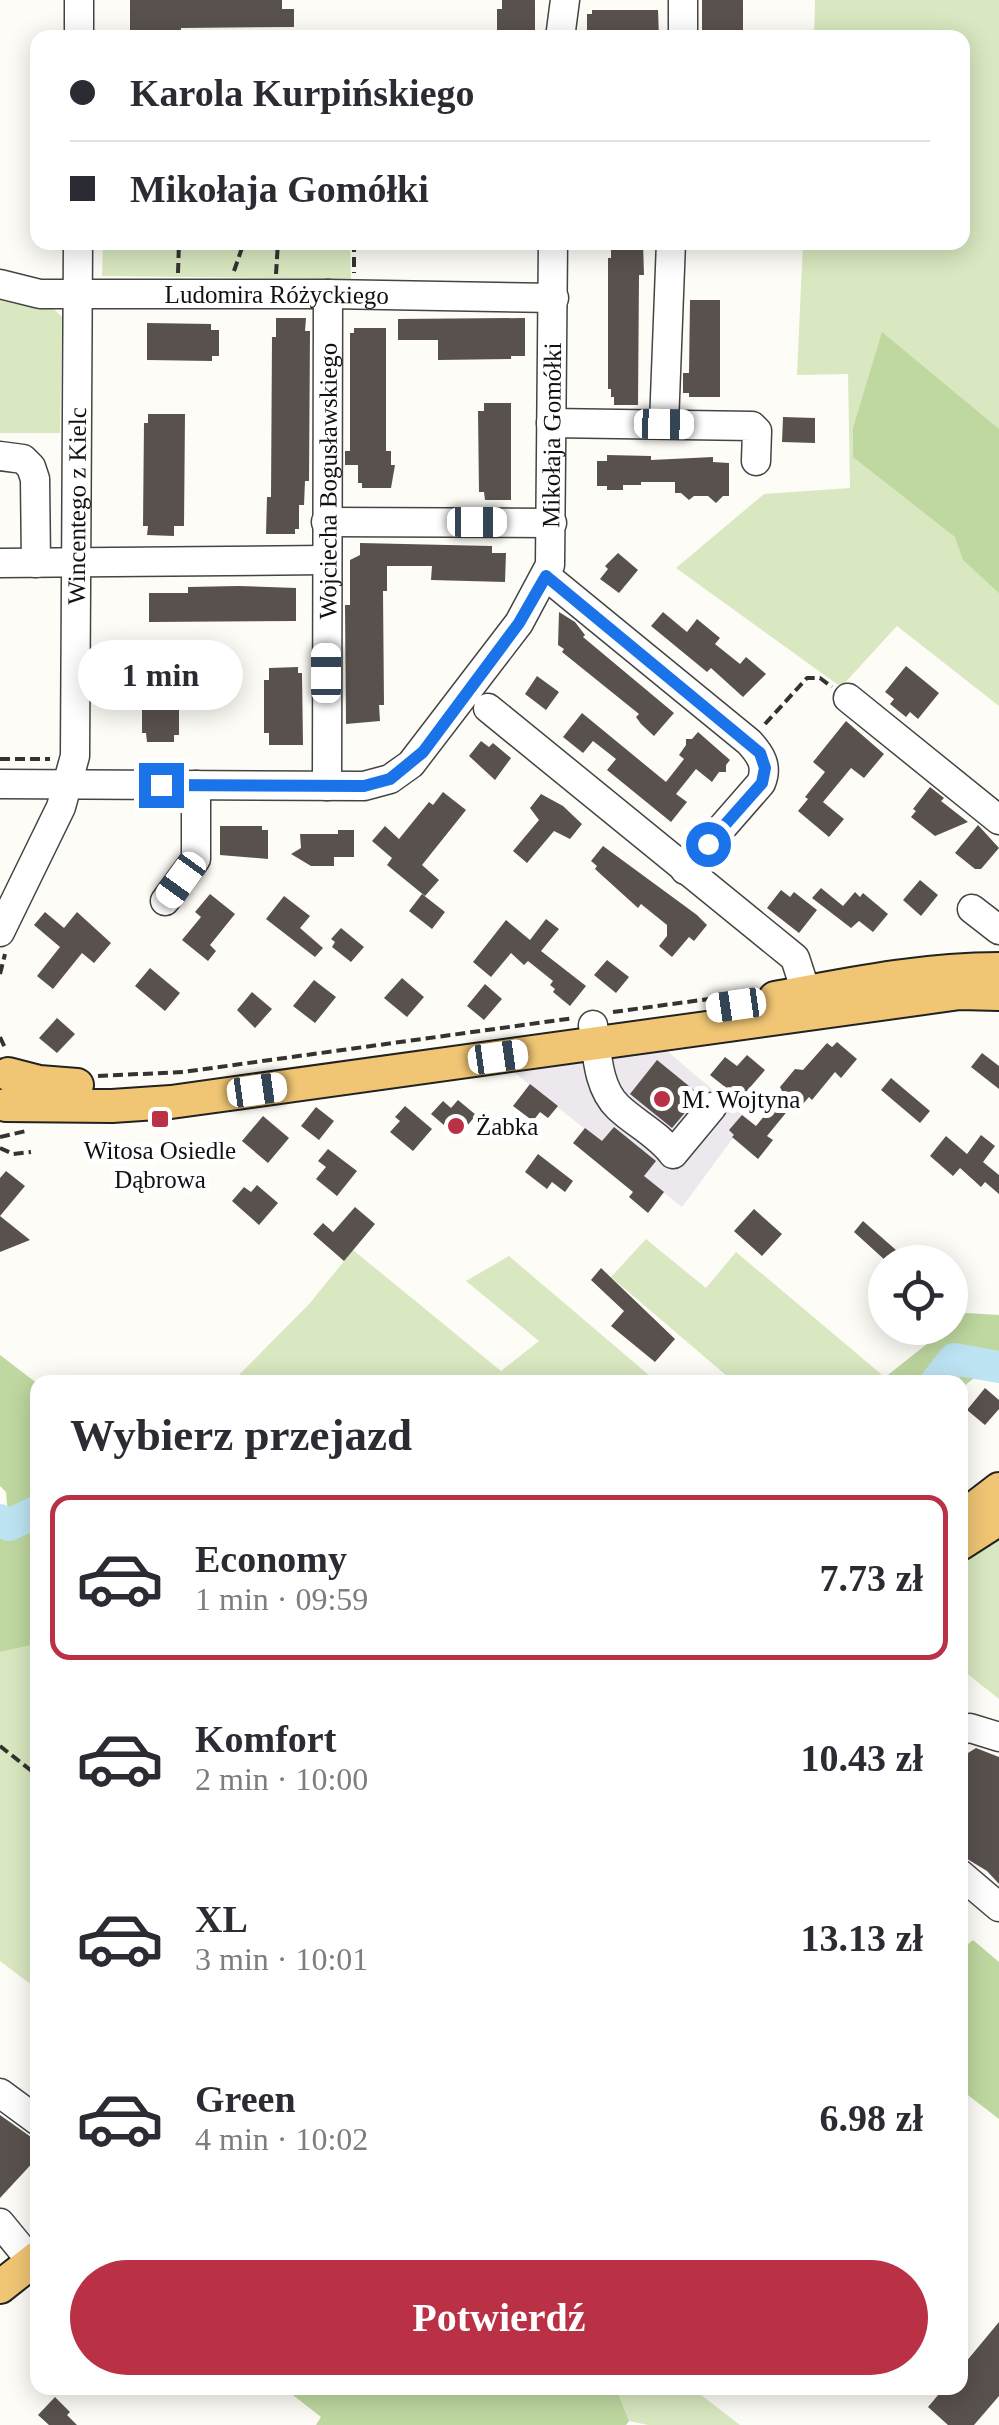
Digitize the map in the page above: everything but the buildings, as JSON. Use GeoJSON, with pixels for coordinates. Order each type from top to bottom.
{"type":"FeatureCollection","features":[{"type":"Feature","properties":{"kind":"main road"},"geometry":{"type":"LineString","coordinates":[[3,1098],[112,1106],[171,1102],[597,1024],[936,970],[999,968]]}},
{"type":"Feature","properties":{"kind":"main road"},"geometry":{"type":"LineString","coordinates":[[597,1024],[960,993],[999,994]]}},
{"type":"Feature","properties":{"kind":"main road"},"geometry":{"type":"LineString","coordinates":[[968,1513],[999,1489]]}},
{"type":"Feature","properties":{"kind":"main road"},"geometry":{"type":"LineString","coordinates":[[968,1539],[999,1519]]}},
{"type":"Feature","properties":{"kind":"main road"},"geometry":{"type":"LineString","coordinates":[[0,2287],[30,2263]]}},
{"type":"Feature","properties":{"kind":"street"},"geometry":{"type":"LineString","coordinates":[[79,0],[79,30]]}},
{"type":"Feature","properties":{"kind":"street"},"geometry":{"type":"LineString","coordinates":[[561,30],[564,0]]}},
{"type":"Feature","properties":{"kind":"street"},"geometry":{"type":"LineString","coordinates":[[683,0],[683,30]]}},
{"type":"Feature","properties":{"kind":"street","name":"Wincentego z Kielc"},"geometry":{"type":"LineString","coordinates":[[0,932],[64,771],[75,756],[78,250]]}},
{"type":"Feature","properties":{"kind":"street","name":"Mikołaja Gomółki"},"geometry":{"type":"LineString","coordinates":[[0,784],[64,771],[196,785],[373,785],[411,764],[519,623],[546,576],[552,554],[553,250]]}},
{"type":"Feature","properties":{"kind":"street"},"geometry":{"type":"LineString","coordinates":[[664,424],[671,250]]}},
{"type":"Feature","properties":{"kind":"street","name":"Ludomira Różyckiego"},"geometry":{"type":"LineString","coordinates":[[0,284],[32,293],[554,298]]}},
{"type":"Feature","properties":{"kind":"street","name":"Wojciecha Bogusławskiego"},"geometry":{"type":"LineString","coordinates":[[326,786],[326,522],[341,294]]}},
{"type":"Feature","properties":{"kind":"street"},"geometry":{"type":"LineString","coordinates":[[551,423],[752,426],[757,435],[756,461]]}},
{"type":"Feature","properties":{"kind":"street"},"geometry":{"type":"LineString","coordinates":[[0,456],[24,460],[34,472],[36,563]]}},
{"type":"Feature","properties":{"kind":"street"},"geometry":{"type":"LineString","coordinates":[[326,522],[552,522]]}},
{"type":"Feature","properties":{"kind":"street"},"geometry":{"type":"LineString","coordinates":[[0,563],[326,560]]}},
{"type":"Feature","properties":{"kind":"street"},"geometry":{"type":"LineString","coordinates":[[546,576],[749,742],[762,759],[762,783],[685,870]]}},
{"type":"Feature","properties":{"kind":"street"},"geometry":{"type":"LineString","coordinates":[[848,698],[999,820]]}},
{"type":"Feature","properties":{"kind":"street"},"geometry":{"type":"LineString","coordinates":[[488,708],[794,958],[806,992]]}},
{"type":"Feature","properties":{"kind":"street"},"geometry":{"type":"LineString","coordinates":[[165,901],[196,859],[196,785]]}},
{"type":"Feature","properties":{"kind":"street"},"geometry":{"type":"LineString","coordinates":[[972,909],[999,930]]}},
{"type":"Feature","properties":{"kind":"street"},"geometry":{"type":"LineString","coordinates":[[597,1024],[594,1055],[616,1105],[663,1142],[672,1154],[712,1107]]}},
{"type":"Feature","properties":{"kind":"street"},"geometry":{"type":"LineString","coordinates":[[968,1728],[999,1737]]}},
{"type":"Feature","properties":{"kind":"street"},"geometry":{"type":"LineString","coordinates":[[968,1881],[999,1907]]}},
{"type":"Feature","properties":{"kind":"street"},"geometry":{"type":"LineString","coordinates":[[0,2092],[30,2115]]}},
{"type":"Feature","properties":{"kind":"street"},"geometry":{"type":"LineString","coordinates":[[0,2224],[30,2254]]}},
{"type":"Feature","properties":{"kind":"path"},"geometry":{"type":"LineString","coordinates":[[177,293],[179,250]]}},
{"type":"Feature","properties":{"kind":"path"},"geometry":{"type":"LineString","coordinates":[[227,293],[241,250]]}},
{"type":"Feature","properties":{"kind":"path"},"geometry":{"type":"LineString","coordinates":[[275,294],[278,250]]}},
{"type":"Feature","properties":{"kind":"path"},"geometry":{"type":"LineString","coordinates":[[341,294],[352,250]]}},
{"type":"Feature","properties":{"kind":"path"},"geometry":{"type":"LineString","coordinates":[[749,742],[807,678],[820,678],[848,698]]}},
{"type":"Feature","properties":{"kind":"path"},"geometry":{"type":"LineString","coordinates":[[0,759],[64,771]]}},
{"type":"Feature","properties":{"kind":"path"},"geometry":{"type":"LineString","coordinates":[[86,1076],[183,1072],[597,1024],[761,992]]}},
{"type":"Feature","properties":{"kind":"path"},"geometry":{"type":"LineString","coordinates":[[3,1098],[34,1129]]}},
{"type":"Feature","properties":{"kind":"path"},"geometry":{"type":"LineString","coordinates":[[0,1148],[9,1154],[31,1152]]}},
{"type":"Feature","properties":{"kind":"path"},"geometry":{"type":"LineString","coordinates":[[0,1746],[30,1770]]}},
{"type":"Feature","properties":{"kind":"shaded area"},"geometry":{"type":"Polygon","coordinates":[[[667,1051],[747,1119],[682,1207],[514,1072],[667,1051]]]}},
{"type":"Feature","properties":{"kind":"green space"},"geometry":{"type":"Polygon","coordinates":[[[815,0],[999,0],[999,706],[897,626],[841,687],[676,568],[764,494],[850,488],[848,374],[797,375],[803,250],[970,250],[970,30],[814,30],[815,0]]]}},
{"type":"Feature","properties":{"kind":"green space"},"geometry":{"type":"Polygon","coordinates":[[[103,250],[350,250],[351,279],[102,276],[103,250]]]}},
{"type":"Feature","properties":{"kind":"green space"},"geometry":{"type":"Polygon","coordinates":[[[0,300],[51,306],[62,317],[60,433],[0,433],[0,300]]]}},
{"type":"Feature","properties":{"kind":"green space"},"geometry":{"type":"Polygon","coordinates":[[[882,332],[999,429],[999,593],[963,560],[955,537],[853,457],[853,428],[882,332]]]}},
{"type":"Feature","properties":{"kind":"green space"},"geometry":{"type":"Polygon","coordinates":[[[646,1239],[706,1288],[736,1252],[882,1375],[726,1375],[611,1277],[646,1239]]]}},
{"type":"Feature","properties":{"kind":"green space"},"geometry":{"type":"Polygon","coordinates":[[[353,1250],[501,1371],[539,1341],[466,1281],[509,1256],[649,1375],[239,1375],[310,1303],[353,1250]]]}},
{"type":"Feature","properties":{"kind":"green space"},"geometry":{"type":"Polygon","coordinates":[[[968,1313],[999,1315],[999,1381],[986,1369],[968,1383],[968,1375],[888,1375],[926,1345],[968,1345],[968,1313]]]}},
{"type":"Feature","properties":{"kind":"green space"},"geometry":{"type":"Polygon","coordinates":[[[0,1355],[30,1378],[30,1507],[8,1515],[6,1492],[0,1486],[0,1355]]]}},
{"type":"Feature","properties":{"kind":"green space"},"geometry":{"type":"Polygon","coordinates":[[[30,1518],[30,1646],[0,1652],[0,1526],[7,1530],[30,1518]]]}},
{"type":"Feature","properties":{"kind":"green space"},"geometry":{"type":"Polygon","coordinates":[[[999,1537],[999,1699],[968,1674],[968,1557],[999,1537]]]}},
{"type":"Feature","properties":{"kind":"green space"},"geometry":{"type":"Polygon","coordinates":[[[30,1646],[30,1984],[0,1961],[0,1652],[30,1646]]]}},
{"type":"Feature","properties":{"kind":"green space"},"geometry":{"type":"Polygon","coordinates":[[[973,1940],[999,1962],[999,2119],[968,2095],[968,1944],[973,1940]]]}},
{"type":"Feature","properties":{"kind":"green space"},"geometry":{"type":"Polygon","coordinates":[[[293,2395],[619,2395],[629,2421],[626,2425],[316,2425],[321,2417],[293,2395]]]}},
{"type":"Feature","properties":{"kind":"green space"},"geometry":{"type":"Polygon","coordinates":[[[619,2395],[701,2395],[740,2425],[648,2425],[629,2421],[619,2395]]]}},
{"type":"Feature","properties":{"kind":"waterway"},"geometry":{"type":"LineString","coordinates":[[941,1375],[954,1359],[999,1367]]}},
{"type":"Feature","properties":{"kind":"waterway"},"geometry":{"type":"LineString","coordinates":[[0,1520],[9,1525],[30,1515]]}},
{"type":"Feature","properties":{"kind":"place","name":"M. Wojtyna"},"geometry":{"type":"Point","coordinates":[662,1099]}},
{"type":"Feature","properties":{"kind":"place","name":"Witosa Osiedle Dąbrowa"},"geometry":{"type":"Point","coordinates":[160,1119]}},
{"type":"Feature","properties":{"kind":"place","name":"Żabka"},"geometry":{"type":"Point","coordinates":[456,1126]}},
{"type":"Feature","properties":{"kind":"route"},"geometry":{"type":"LineString","coordinates":[[161,785],[364,786],[390,779],[423,752],[519,623],[546,576],[760,753],[765,768],[762,783],[708,844]]}}]}
